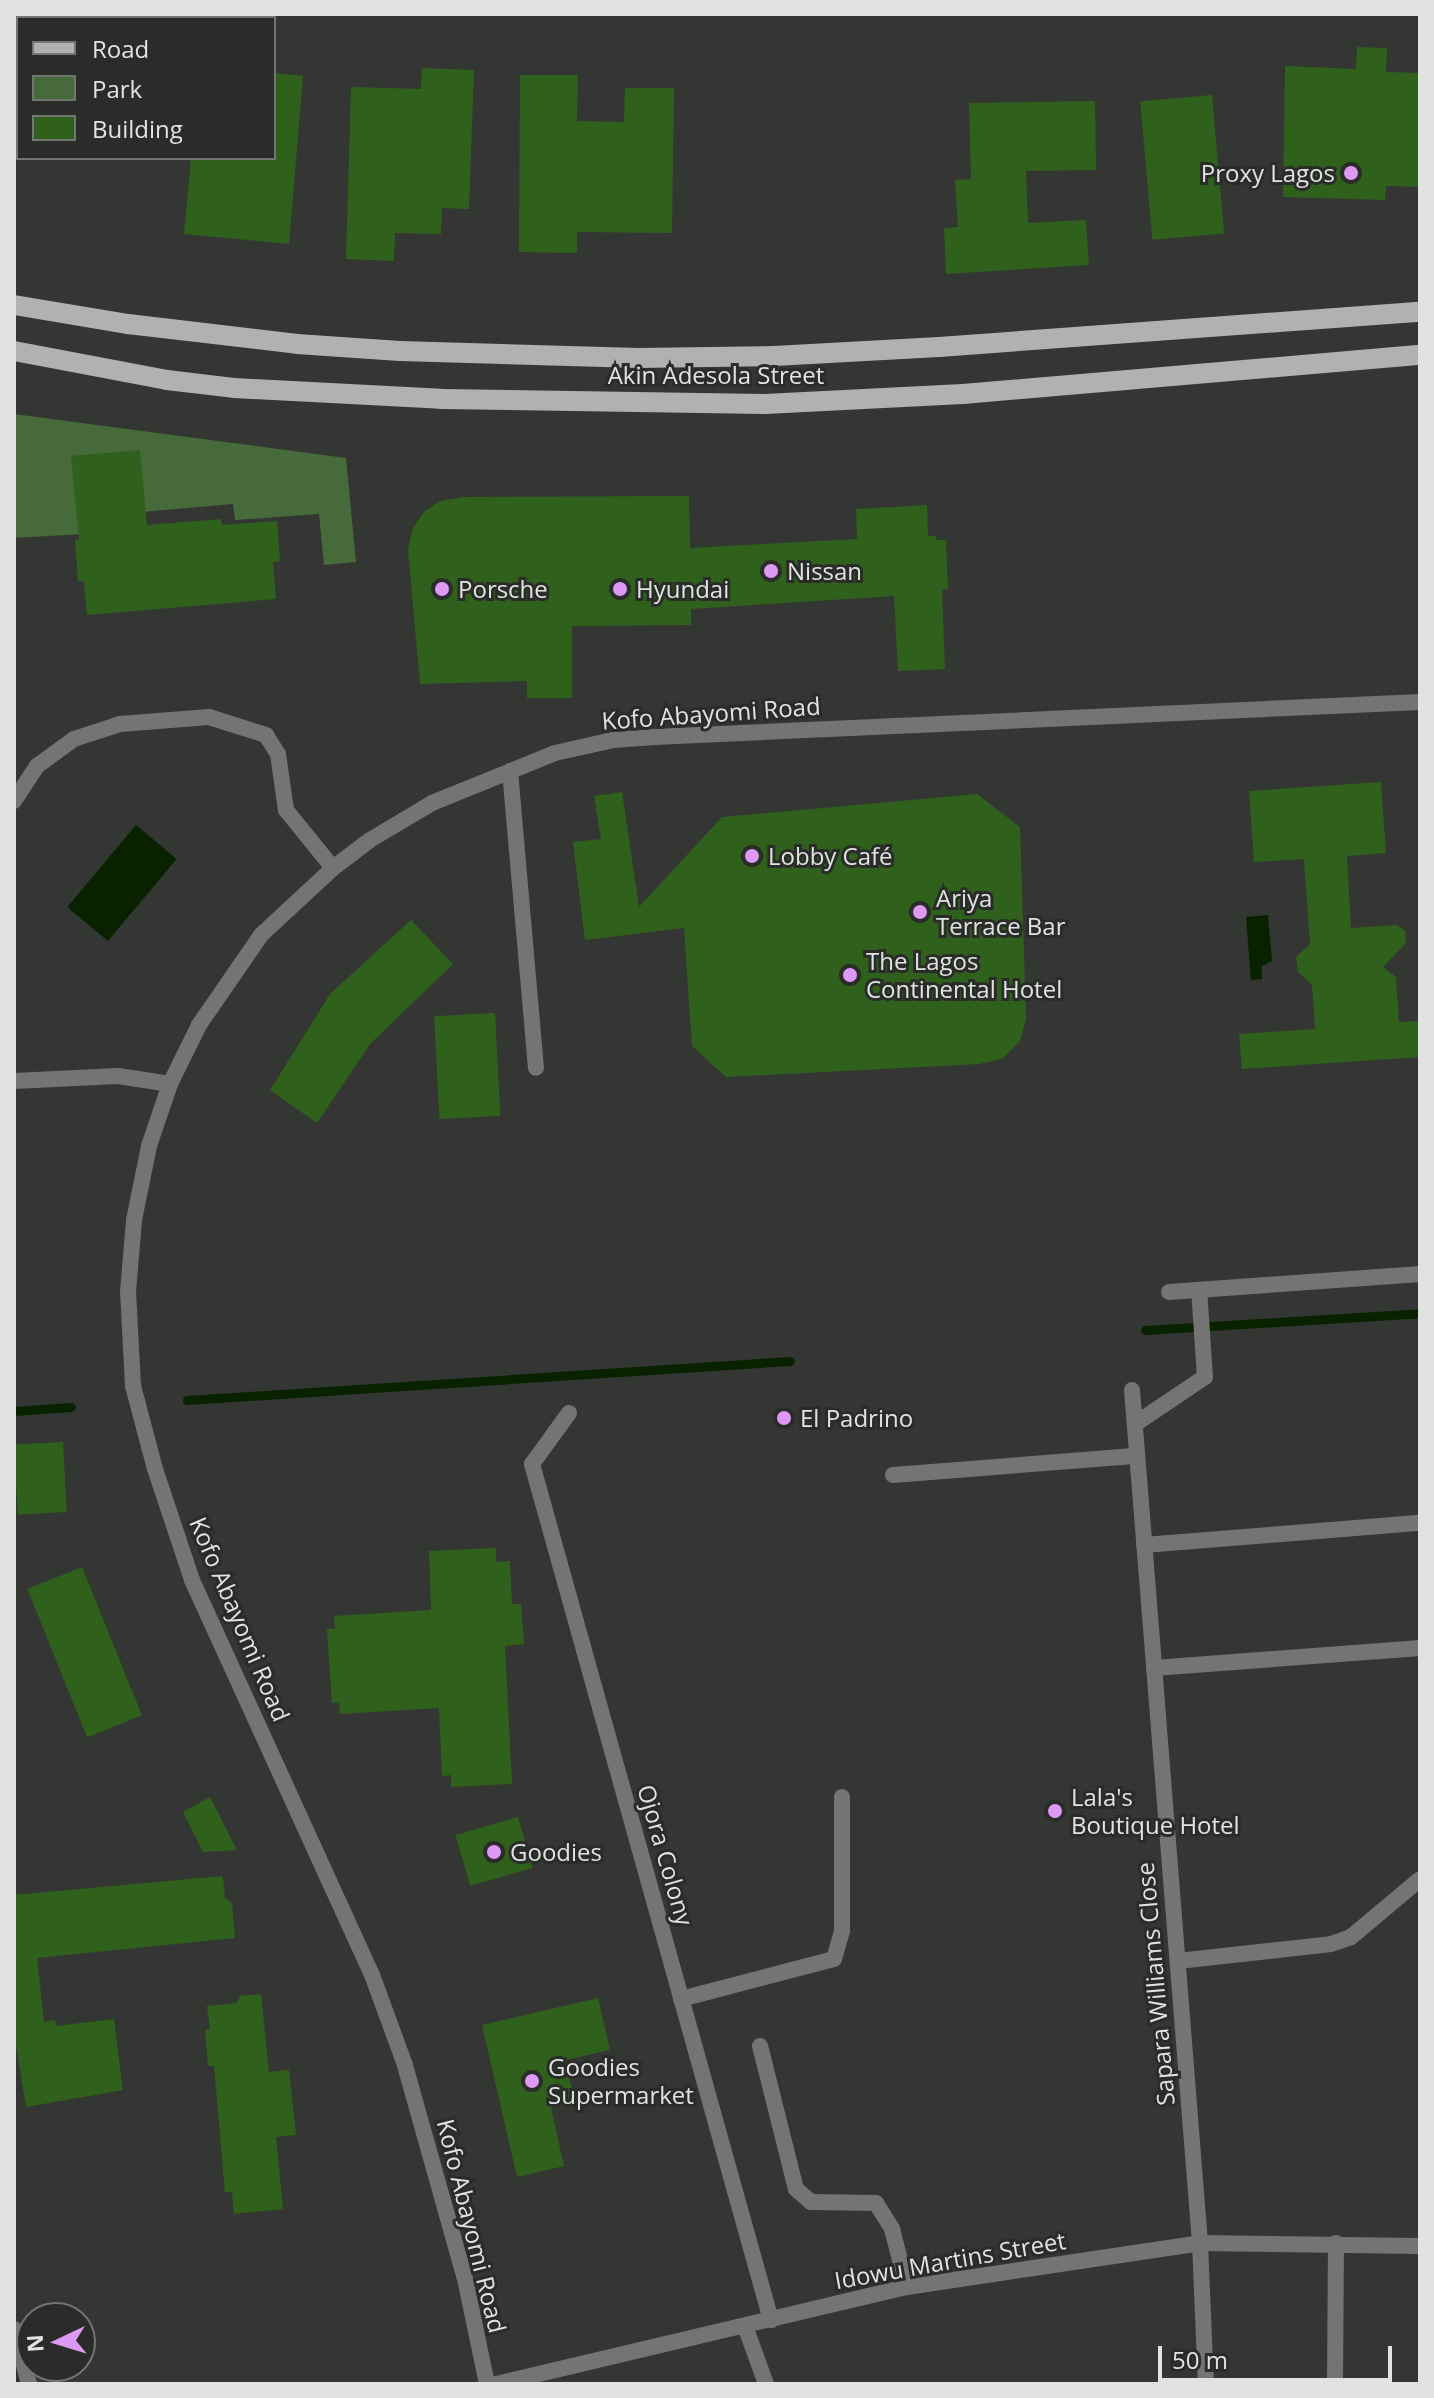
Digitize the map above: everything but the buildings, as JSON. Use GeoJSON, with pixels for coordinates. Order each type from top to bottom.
{"type":"FeatureCollection","features":[{"type":"Feature","properties":{"kind":"main road","name":"Akin Adesola Street"},"geometry":{"type":"LineString","coordinates":[[14,305],[128,324],[297,344],[400,351],[638,358],[774,356],[939,347],[1420,312]]}},
{"type":"Feature","properties":{"kind":"main road","name":"Akin Adesola Street"},"geometry":{"type":"LineString","coordinates":[[14,351],[167,380],[234,388],[441,399],[749,404],[963,394],[1420,355]]}},
{"type":"Feature","properties":{"kind":"street","name":"Kofo Abayomi Road"},"geometry":{"type":"LineString","coordinates":[[487,2384],[465,2279],[405,2065],[372,1975],[192,1580],[155,1469],[133,1386],[128,1292],[134,1220],[149,1146],[170,1084],[199,1025],[261,935],[333,868],[370,840],[432,803],[555,753],[613,740],[655,737],[1420,702]]}},
{"type":"Feature","properties":{"kind":"street"},"geometry":{"type":"LineString","coordinates":[[14,801],[37,766],[74,739],[120,724],[209,717],[266,735],[278,754],[286,810],[333,868]]}},
{"type":"Feature","properties":{"kind":"street"},"geometry":{"type":"LineString","coordinates":[[510,771],[536,1068]]}},
{"type":"Feature","properties":{"kind":"street"},"geometry":{"type":"LineString","coordinates":[[14,1081],[118,1076],[170,1084]]}},
{"type":"Feature","properties":{"kind":"street"},"geometry":{"type":"LineString","coordinates":[[1169,1292],[1420,1274]]}},
{"type":"Feature","properties":{"kind":"street"},"geometry":{"type":"LineString","coordinates":[[1135,1424],[1205,1377],[1199,1290]]}},
{"type":"Feature","properties":{"kind":"street","name":"Sapara Williams Close"},"geometry":{"type":"LineString","coordinates":[[1132,1390],[1200,2243],[1206,2384]]}},
{"type":"Feature","properties":{"kind":"street","name":"Ojora Colony"},"geometry":{"type":"LineString","coordinates":[[569,1413],[532,1464],[771,2320]]}},
{"type":"Feature","properties":{"kind":"street"},"geometry":{"type":"LineString","coordinates":[[893,1475],[1137,1456]]}},
{"type":"Feature","properties":{"kind":"street"},"geometry":{"type":"LineString","coordinates":[[1144,1545],[1420,1523]]}},
{"type":"Feature","properties":{"kind":"street"},"geometry":{"type":"LineString","coordinates":[[1154,1668],[1420,1648]]}},
{"type":"Feature","properties":{"kind":"street"},"geometry":{"type":"LineString","coordinates":[[681,1999],[834,1959],[842,1931],[842,1797]]}},
{"type":"Feature","properties":{"kind":"street"},"geometry":{"type":"LineString","coordinates":[[1178,1961],[1331,1944],[1351,1937],[1420,1879]]}},
{"type":"Feature","properties":{"kind":"street"},"geometry":{"type":"LineString","coordinates":[[760,2046],[796,2189],[811,2202],[876,2203],[892,2229],[907,2287]]}},
{"type":"Feature","properties":{"kind":"street","name":"Idowu Martins Street"},"geometry":{"type":"LineString","coordinates":[[496,2384],[907,2287],[1200,2243],[1420,2246]]}},
{"type":"Feature","properties":{"kind":"street"},"geometry":{"type":"LineString","coordinates":[[1335,2384],[1336,2243]]}},
{"type":"Feature","properties":{"kind":"street"},"geometry":{"type":"LineString","coordinates":[[745,2326],[766,2384]]}},
{"type":"Feature","properties":{"kind":"street"},"geometry":{"type":"LineString","coordinates":[[14,2329],[29,2384]]}},
{"type":"Feature","properties":{"kind":"green space"},"geometry":{"type":"Polygon","coordinates":[[[14,414],[346,458],[356,562],[324,565],[319,514],[235,520],[233,504],[118,514],[118,532],[14,538],[14,414]]]}},
{"type":"Feature","properties":{"kind":"shaded area"},"geometry":{"type":"Polygon","coordinates":[[[136,825],[177,859],[108,941],[67,907],[136,825]]]}},
{"type":"Feature","properties":{"kind":"shaded area"},"geometry":{"type":"Polygon","coordinates":[[[1268,915],[1272,961],[1262,966],[1262,979],[1251,980],[1246,917],[1268,915]]]}},
{"type":"Feature","properties":{"kind":"waterway"},"geometry":{"type":"LineString","coordinates":[[1145,1330],[1420,1313]]}},
{"type":"Feature","properties":{"kind":"waterway"},"geometry":{"type":"LineString","coordinates":[[187,1400],[790,1361]]}},
{"type":"Feature","properties":{"kind":"waterway"},"geometry":{"type":"LineString","coordinates":[[14,1411],[71,1407]]}},
{"type":"Feature","properties":{"kind":"place","name":"Proxy Lagos"},"geometry":{"type":"Point","coordinates":[1351,173]}},
{"type":"Feature","properties":{"kind":"place","name":"Nissan"},"geometry":{"type":"Point","coordinates":[771,571]}},
{"type":"Feature","properties":{"kind":"place","name":"Porsche"},"geometry":{"type":"Point","coordinates":[442,589]}},
{"type":"Feature","properties":{"kind":"place","name":"Hyundai"},"geometry":{"type":"Point","coordinates":[620,589]}},
{"type":"Feature","properties":{"kind":"place","name":"Lobby Café"},"geometry":{"type":"Point","coordinates":[752,856]}},
{"type":"Feature","properties":{"kind":"place","name":"Ariya Terrace Bar"},"geometry":{"type":"Point","coordinates":[920,912]}},
{"type":"Feature","properties":{"kind":"place","name":"The Lagos Continental Hotel"},"geometry":{"type":"Point","coordinates":[850,975]}},
{"type":"Feature","properties":{"kind":"place","name":"El Padrino"},"geometry":{"type":"Point","coordinates":[784,1418]}},
{"type":"Feature","properties":{"kind":"place","name":"Lala's Boutique Hotel"},"geometry":{"type":"Point","coordinates":[1055,1811]}},
{"type":"Feature","properties":{"kind":"place","name":"Goodies"},"geometry":{"type":"Point","coordinates":[494,1852]}},
{"type":"Feature","properties":{"kind":"place","name":"Goodies Supermarket"},"geometry":{"type":"Point","coordinates":[532,2081]}}]}
